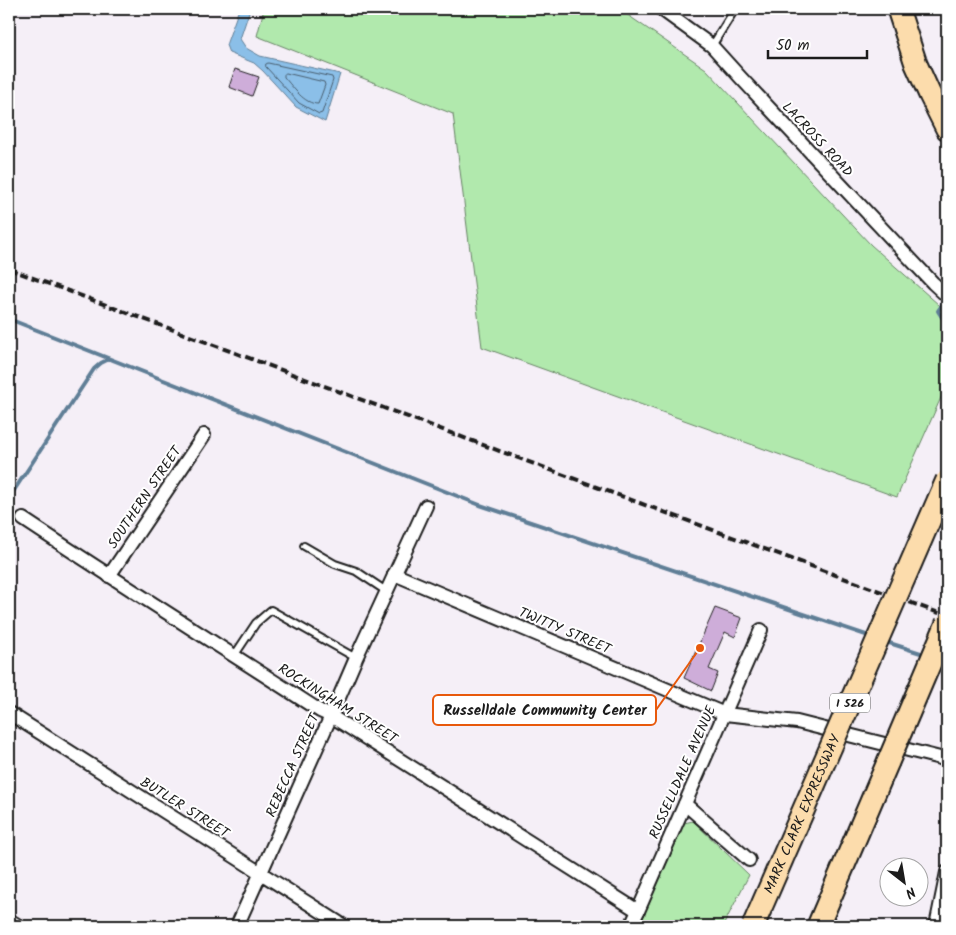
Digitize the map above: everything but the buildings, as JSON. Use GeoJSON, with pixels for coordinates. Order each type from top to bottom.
{"type":"FeatureCollection","features":[{"type":"Feature","properties":{"kind":"highway"},"geometry":{"type":"LineString","coordinates":[[898,9],[916,64],[947,129]]}},
{"type":"Feature","properties":{"kind":"highway","name":"MARK CLARK EXPRESSWAY"},"geometry":{"type":"LineString","coordinates":[[753,926],[947,480]]}},
{"type":"Feature","properties":{"kind":"highway"},"geometry":{"type":"LineString","coordinates":[[818,926],[947,622]]}},
{"type":"Feature","properties":{"kind":"highway"},"geometry":{"type":"LineString","coordinates":[[888,762],[947,651]]}},
{"type":"Feature","properties":{"kind":"street","name":"LACROSS ROAD"},"geometry":{"type":"LineString","coordinates":[[662,9],[712,46],[947,296]]}},
{"type":"Feature","properties":{"kind":"street","name":"SOUTHERN STREET"},"geometry":{"type":"LineString","coordinates":[[109,576],[204,435]]}},
{"type":"Feature","properties":{"kind":"street","name":"REBECCA STREET"},"geometry":{"type":"LineString","coordinates":[[236,926],[386,590],[426,506]]}},
{"type":"Feature","properties":{"kind":"street","name":"ROCKINGHAM STREET"},"geometry":{"type":"LineString","coordinates":[[23,519],[320,711],[331,716],[638,911]]}},
{"type":"Feature","properties":{"kind":"street","name":"TWITTY STREET"},"geometry":{"type":"LineString","coordinates":[[394,574],[725,714],[797,722],[944,759],[947,762]]}},
{"type":"Feature","properties":{"kind":"street","name":"RUSSELLDALE AVENUE"},"geometry":{"type":"LineString","coordinates":[[631,926],[761,630]]}},
{"type":"Feature","properties":{"kind":"street","name":"BUTLER STREET"},"geometry":{"type":"LineString","coordinates":[[9,713],[344,926]]}},
{"type":"Feature","properties":{"kind":"street"},"geometry":{"type":"LineString","coordinates":[[685,804],[750,860]]}},
{"type":"Feature","properties":{"kind":"street"},"geometry":{"type":"LineString","coordinates":[[936,926],[947,872]]}},
{"type":"Feature","properties":{"kind":"street"},"geometry":{"type":"LineString","coordinates":[[9,920],[19,926]]}},
{"type":"Feature","properties":{"kind":"lane"},"geometry":{"type":"LineString","coordinates":[[712,46],[735,9]]}},
{"type":"Feature","properties":{"kind":"lane"},"geometry":{"type":"LineString","coordinates":[[304,546],[335,564],[356,571],[386,590]]}},
{"type":"Feature","properties":{"kind":"lane"},"geometry":{"type":"LineString","coordinates":[[234,656],[256,622],[272,610],[356,658]]}},
{"type":"Feature","properties":{"kind":"green space"},"geometry":{"type":"Polygon","coordinates":[[[264,9],[619,9],[706,69],[871,245],[947,312],[947,384],[897,497],[482,347],[453,114],[257,36],[264,9]]]}},
{"type":"Feature","properties":{"kind":"green space"},"geometry":{"type":"Polygon","coordinates":[[[693,821],[749,875],[723,926],[639,926],[684,823],[693,821]]]}},
{"type":"Feature","properties":{"kind":"water"},"geometry":{"type":"Polygon","coordinates":[[[239,9],[250,9],[240,39],[246,48],[260,56],[340,74],[325,122],[296,107],[254,63],[229,53],[226,45],[239,9]]]}},
{"type":"Feature","properties":{"kind":"waterway"},"geometry":{"type":"LineString","coordinates":[[942,9],[947,33]]}},
{"type":"Feature","properties":{"kind":"waterway"},"geometry":{"type":"LineString","coordinates":[[947,298],[938,311],[947,325]]}},
{"type":"Feature","properties":{"kind":"waterway"},"geometry":{"type":"LineString","coordinates":[[9,319],[480,505],[872,637]]}},
{"type":"Feature","properties":{"kind":"waterway"},"geometry":{"type":"LineString","coordinates":[[9,498],[94,369],[109,359]]}},
{"type":"Feature","properties":{"kind":"waterway"},"geometry":{"type":"LineString","coordinates":[[883,641],[927,655]]}},
{"type":"Feature","properties":{"kind":"waterway"},"geometry":{"type":"LineString","coordinates":[[938,659],[947,662]]}},
{"type":"Feature","properties":{"kind":"railway"},"geometry":{"type":"LineString","coordinates":[[9,269],[947,616]]}},
{"type":"Feature","properties":{"kind":"place","name":"Russelldale Community Center"},"geometry":{"type":"Point","coordinates":[700,648]}}]}
